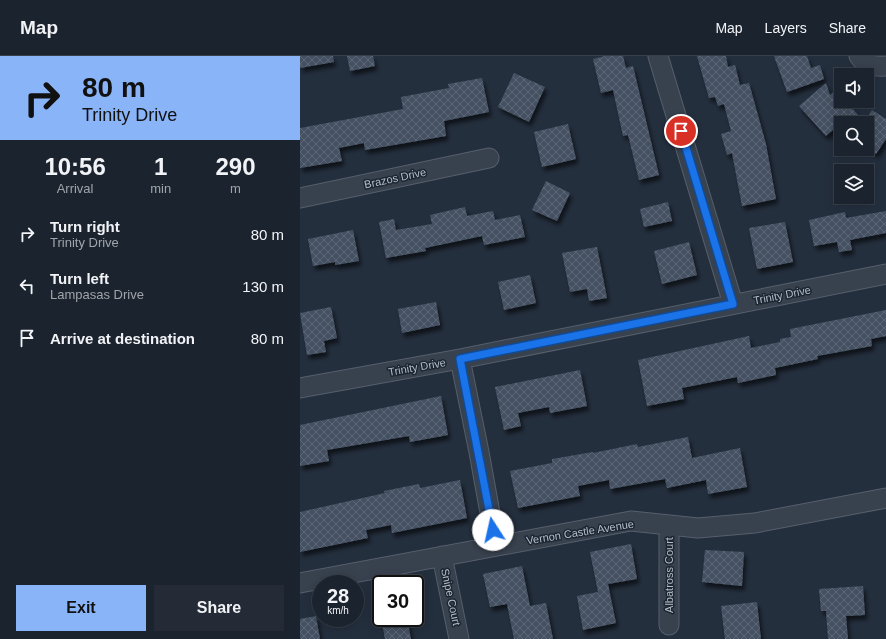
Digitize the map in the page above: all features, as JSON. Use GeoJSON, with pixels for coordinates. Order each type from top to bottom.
{"type":"FeatureCollection","features":[{"type":"Feature","properties":{"kind":"street"},"geometry":{"type":"LineString","coordinates":[[658,56],[733,304]]}},
{"type":"Feature","properties":{"kind":"street"},"geometry":{"type":"LineString","coordinates":[[859,56],[868,64],[877,67],[886,66]]}},
{"type":"Feature","properties":{"kind":"street","name":"Brazos Drive"},"geometry":{"type":"LineString","coordinates":[[300,198],[489,158]]}},
{"type":"Feature","properties":{"kind":"street","name":"Trinity Drive"},"geometry":{"type":"LineString","coordinates":[[300,388],[460,359],[886,274]]}},
{"type":"Feature","properties":{"kind":"street"},"geometry":{"type":"LineString","coordinates":[[460,359],[496,546]]}},
{"type":"Feature","properties":{"kind":"street","name":"Vernon Castle Avenue"},"geometry":{"type":"LineString","coordinates":[[300,583],[631,521],[698,528],[755,523],[886,498]]}},
{"type":"Feature","properties":{"kind":"street","name":"Albatross Court"},"geometry":{"type":"LineString","coordinates":[[669,525],[669,625]]}},
{"type":"Feature","properties":{"kind":"street","name":"Snipe Court"},"geometry":{"type":"LineString","coordinates":[[442,556],[460,639]]}},
{"type":"Feature","properties":{"kind":"building"},"geometry":{"type":"Polygon","coordinates":[[[300,56],[333,56],[334,62],[300,68],[300,56]]]}},
{"type":"Feature","properties":{"kind":"building"},"geometry":{"type":"Polygon","coordinates":[[[347,56],[373,56],[375,66],[350,71],[347,56]]]}},
{"type":"Feature","properties":{"kind":"building"},"geometry":{"type":"Polygon","coordinates":[[[605,56],[623,56],[626,68],[633,66],[659,175],[639,180],[628,135],[623,136],[613,90],[601,93],[593,59],[605,56]]]}},
{"type":"Feature","properties":{"kind":"building"},"geometry":{"type":"Polygon","coordinates":[[[697,56],[726,56],[728,67],[735,65],[740,85],[749,83],[766,144],[776,199],[742,206],[732,153],[727,155],[721,134],[731,131],[724,104],[718,106],[715,97],[709,98],[697,56]]]}},
{"type":"Feature","properties":{"kind":"building"},"geometry":{"type":"Polygon","coordinates":[[[774,56],[807,56],[811,68],[820,65],[824,79],[787,92],[774,56]]]}},
{"type":"Feature","properties":{"kind":"building"},"geometry":{"type":"Polygon","coordinates":[[[514,73],[545,87],[529,122],[498,107],[514,73]]]}},
{"type":"Feature","properties":{"kind":"building"},"geometry":{"type":"Polygon","coordinates":[[[482,78],[489,112],[444,121],[446,136],[365,150],[364,143],[339,148],[342,161],[300,168],[300,128],[403,109],[401,97],[449,88],[448,84],[482,78]]]}},
{"type":"Feature","properties":{"kind":"building"},"geometry":{"type":"Polygon","coordinates":[[[826,83],[830,95],[834,92],[834,108],[852,108],[859,116],[834,116],[834,129],[826,136],[799,106],[826,83]]]}},
{"type":"Feature","properties":{"kind":"building"},"geometry":{"type":"Polygon","coordinates":[[[872,110],[886,119],[886,139],[876,154],[874,153],[874,116],[868,116],[872,110]]]}},
{"type":"Feature","properties":{"kind":"building"},"geometry":{"type":"Polygon","coordinates":[[[568,124],[576,159],[542,167],[534,132],[568,124]]]}},
{"type":"Feature","properties":{"kind":"building"},"geometry":{"type":"Polygon","coordinates":[[[546,181],[570,193],[557,221],[532,210],[546,181]]]}},
{"type":"Feature","properties":{"kind":"building"},"geometry":{"type":"Polygon","coordinates":[[[668,202],[672,221],[644,227],[640,209],[668,202]]]}},
{"type":"Feature","properties":{"kind":"building"},"geometry":{"type":"Polygon","coordinates":[[[465,207],[467,216],[493,211],[495,220],[520,215],[525,237],[484,245],[482,236],[425,248],[426,251],[386,258],[379,222],[394,219],[396,230],[432,224],[430,215],[465,207]]]}},
{"type":"Feature","properties":{"kind":"building"},"geometry":{"type":"Polygon","coordinates":[[[886,211],[886,233],[850,240],[852,250],[839,252],[837,242],[814,246],[809,220],[845,212],[846,218],[886,211]]]}},
{"type":"Feature","properties":{"kind":"building"},"geometry":{"type":"Polygon","coordinates":[[[785,222],[793,262],[757,269],[749,228],[785,222]]]}},
{"type":"Feature","properties":{"kind":"building"},"geometry":{"type":"Polygon","coordinates":[[[353,230],[359,261],[335,265],[335,262],[313,266],[308,239],[353,230]]]}},
{"type":"Feature","properties":{"kind":"building"},"geometry":{"type":"Polygon","coordinates":[[[689,242],[697,275],[662,284],[654,251],[689,242]]]}},
{"type":"Feature","properties":{"kind":"building"},"geometry":{"type":"Polygon","coordinates":[[[597,247],[607,298],[589,301],[587,289],[570,292],[562,253],[597,247]]]}},
{"type":"Feature","properties":{"kind":"building"},"geometry":{"type":"Polygon","coordinates":[[[530,275],[536,303],[504,310],[498,282],[530,275]]]}},
{"type":"Feature","properties":{"kind":"building"},"geometry":{"type":"Polygon","coordinates":[[[436,302],[440,325],[402,333],[398,309],[436,302]]]}},
{"type":"Feature","properties":{"kind":"building"},"geometry":{"type":"Polygon","coordinates":[[[331,307],[337,338],[324,341],[326,352],[307,355],[300,313],[331,307]]]}},
{"type":"Feature","properties":{"kind":"building"},"geometry":{"type":"Polygon","coordinates":[[[886,310],[886,336],[871,339],[872,346],[817,356],[818,359],[775,368],[776,375],[738,383],[737,377],[682,388],[684,399],[647,406],[638,360],[749,336],[751,348],[780,342],[780,339],[791,337],[790,329],[886,310]]]}},
{"type":"Feature","properties":{"kind":"building"},"geometry":{"type":"Polygon","coordinates":[[[580,370],[587,406],[550,413],[549,407],[518,413],[521,426],[504,430],[495,387],[580,370]]]}},
{"type":"Feature","properties":{"kind":"building"},"geometry":{"type":"Polygon","coordinates":[[[441,396],[448,435],[410,442],[409,436],[327,450],[329,461],[300,466],[300,425],[441,396]]]}},
{"type":"Feature","properties":{"kind":"building"},"geometry":{"type":"Polygon","coordinates":[[[688,437],[692,458],[740,448],[747,487],[708,494],[706,480],[667,488],[665,479],[610,489],[609,480],[578,486],[580,496],[518,508],[510,471],[552,463],[552,459],[593,453],[637,444],[638,447],[688,437]]]}},
{"type":"Feature","properties":{"kind":"building"},"geometry":{"type":"Polygon","coordinates":[[[460,480],[467,518],[392,533],[391,525],[366,530],[368,538],[300,552],[300,512],[385,493],[384,491],[419,484],[420,488],[460,480]]]}},
{"type":"Feature","properties":{"kind":"building"},"geometry":{"type":"Polygon","coordinates":[[[631,544],[637,579],[608,584],[616,623],[583,630],[577,596],[598,592],[590,552],[631,544]]]}},
{"type":"Feature","properties":{"kind":"building"},"geometry":{"type":"Polygon","coordinates":[[[705,550],[744,552],[742,586],[702,582],[705,550]]]}},
{"type":"Feature","properties":{"kind":"building"},"geometry":{"type":"Polygon","coordinates":[[[522,566],[530,606],[546,603],[553,639],[514,639],[507,604],[490,607],[483,574],[522,566]]]}},
{"type":"Feature","properties":{"kind":"building"},"geometry":{"type":"Polygon","coordinates":[[[863,586],[865,615],[846,616],[848,639],[828,639],[826,611],[821,611],[819,589],[863,586]]]}},
{"type":"Feature","properties":{"kind":"building"},"geometry":{"type":"Polygon","coordinates":[[[757,602],[761,639],[725,639],[721,606],[757,602]]]}},
{"type":"Feature","properties":{"kind":"building"},"geometry":{"type":"Polygon","coordinates":[[[312,617],[312,627],[318,627],[320,639],[300,639],[300,619],[312,617]]]}},
{"type":"Feature","properties":{"kind":"building"},"geometry":{"type":"Polygon","coordinates":[[[383,627],[409,627],[411,639],[385,639],[383,627]]]}},
{"type":"Feature","properties":{"kind":"route"},"geometry":{"type":"LineString","coordinates":[[493,530],[460,359],[733,304],[681,131]]}}]}
